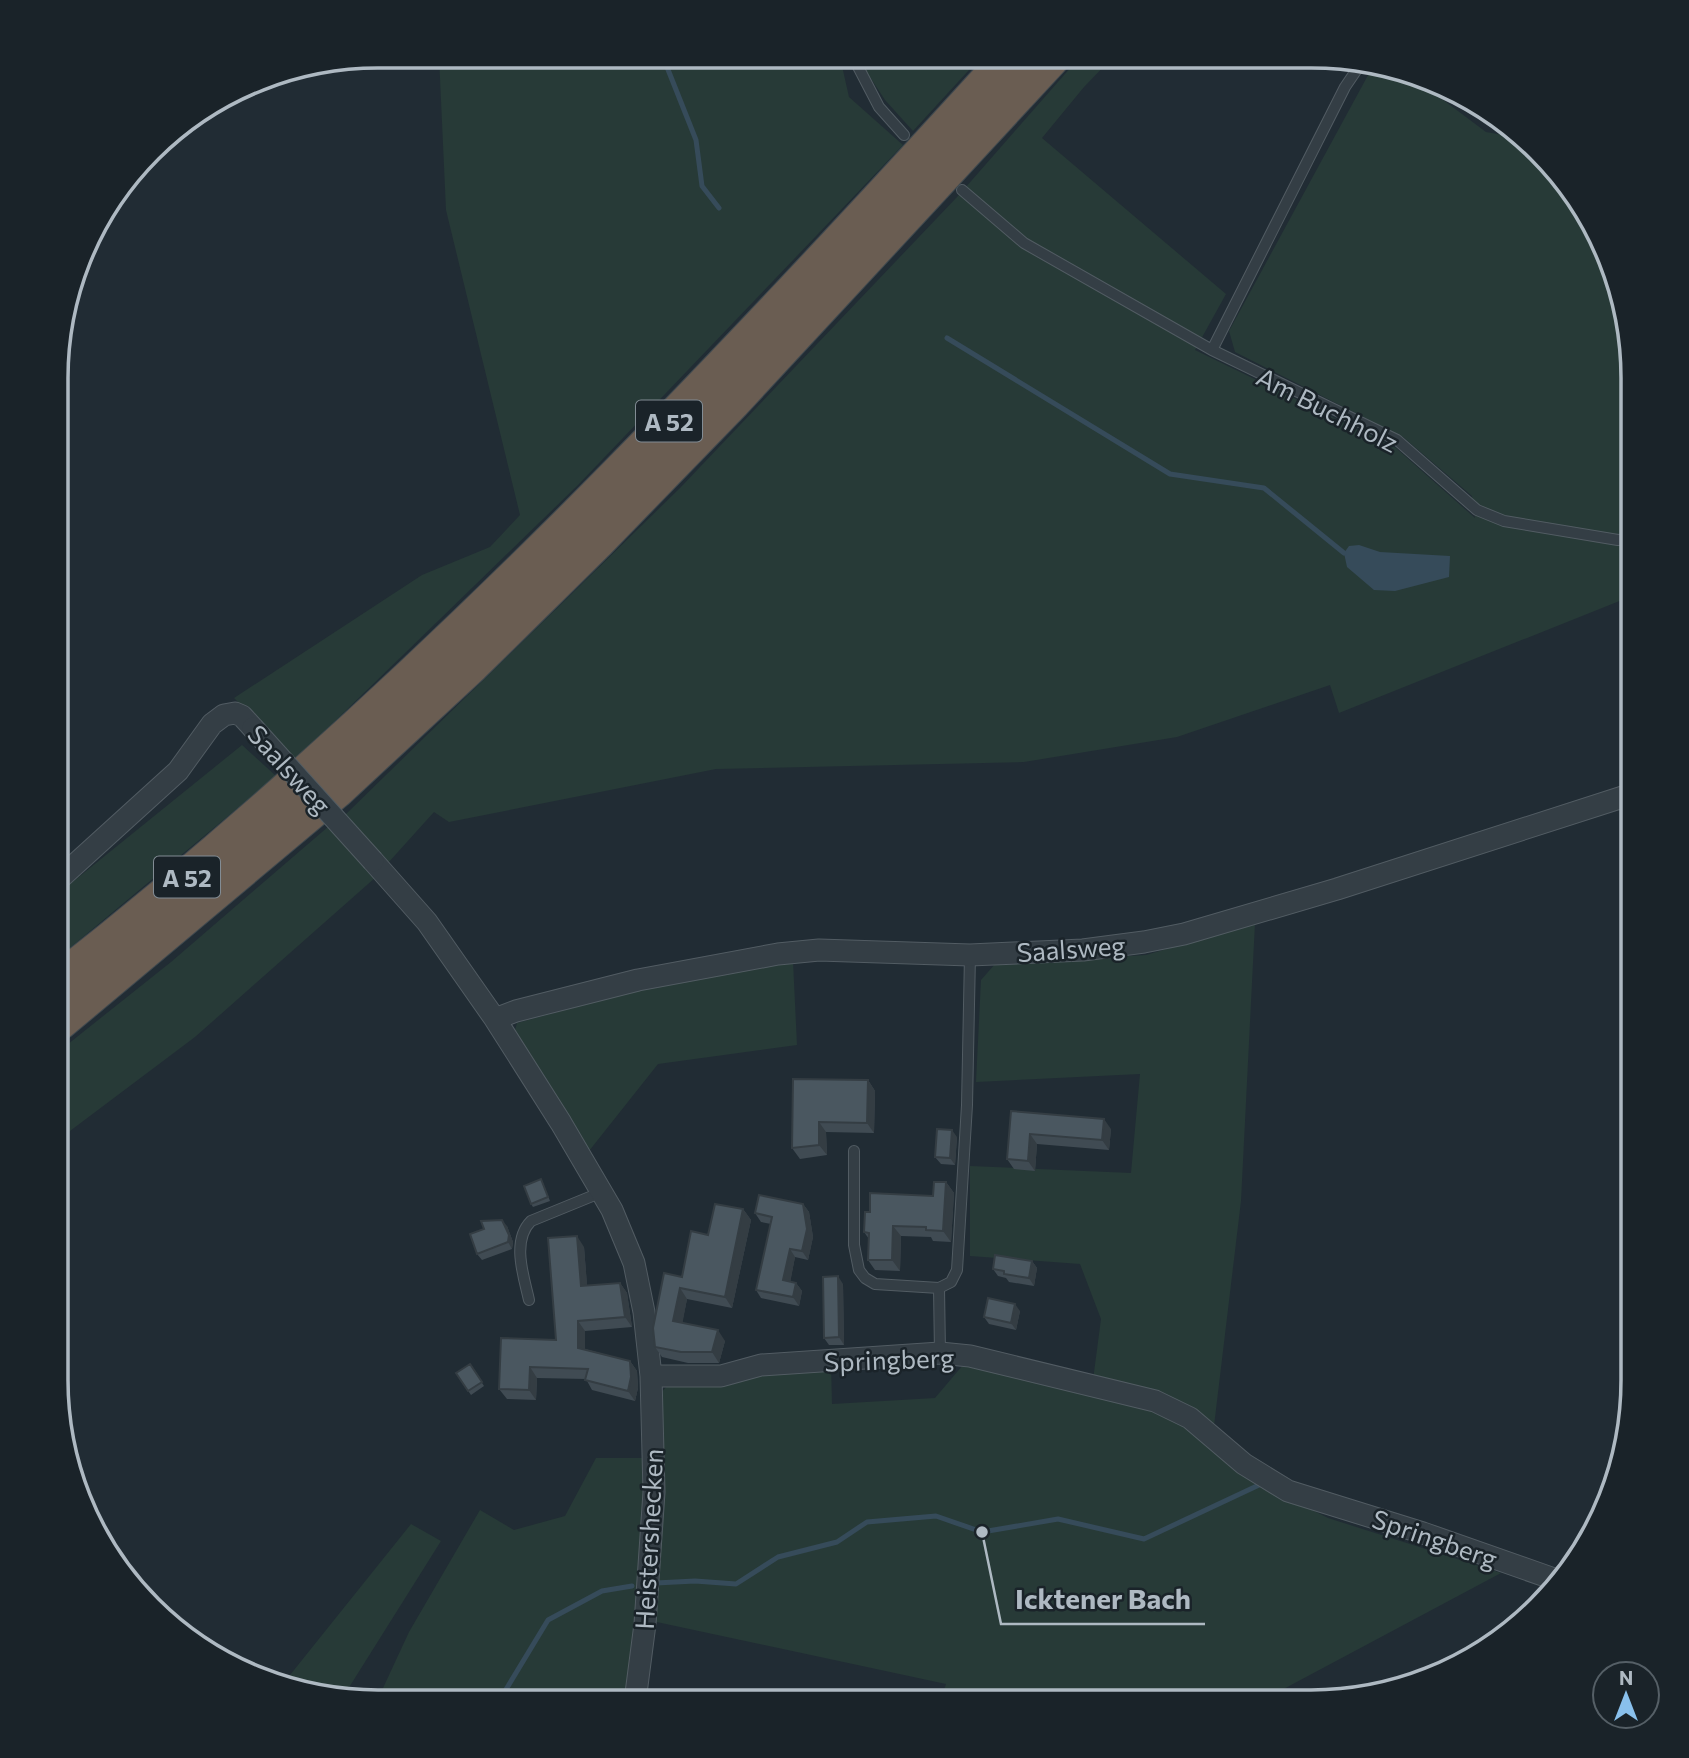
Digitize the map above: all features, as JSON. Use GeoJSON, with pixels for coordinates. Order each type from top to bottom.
{"type":"FeatureCollection","features":[{"type":"Feature","properties":{"kind":"highway","name":"A 52"},"geometry":{"type":"LineString","coordinates":[[68,974],[314,769],[450,642],[712,378],[1001,68]]}},
{"type":"Feature","properties":{"kind":"highway","name":"A 52"},"geometry":{"type":"LineString","coordinates":[[68,1013],[335,790],[471,664],[732,401],[1041,68]]}},
{"type":"Feature","properties":{"kind":"street","name":"Saalsweg"},"geometry":{"type":"LineString","coordinates":[[68,871],[178,771],[212,724],[224,715],[235,713],[242,716],[427,922],[496,1022],[516,1011],[638,980],[778,954],[819,950],[970,955],[1083,950],[1144,943],[1184,934],[1621,797]]}},
{"type":"Feature","properties":{"kind":"street"},"geometry":{"type":"LineString","coordinates":[[496,1022],[561,1123],[612,1210],[634,1263],[644,1312],[651,1376]]}},
{"type":"Feature","properties":{"kind":"street","name":"Springberg"},"geometry":{"type":"LineString","coordinates":[[651,1376],[721,1376],[761,1365],[940,1353],[970,1356],[1155,1401],[1191,1418],[1244,1464],[1288,1491],[1423,1533],[1549,1577]]}},
{"type":"Feature","properties":{"kind":"street","name":"Heistershecken"},"geometry":{"type":"LineString","coordinates":[[636,1690],[645,1624],[654,1492],[651,1376]]}},
{"type":"Feature","properties":{"kind":"lane"},"geometry":{"type":"LineString","coordinates":[[858,68],[878,107],[904,135]]}},
{"type":"Feature","properties":{"kind":"lane"},"geometry":{"type":"LineString","coordinates":[[1212,350],[1356,72]]}},
{"type":"Feature","properties":{"kind":"lane","name":"Am Buchholz"},"geometry":{"type":"LineString","coordinates":[[962,190],[1024,243],[1212,350],[1397,440],[1477,510],[1504,521],[1621,540]]}},
{"type":"Feature","properties":{"kind":"lane"},"geometry":{"type":"LineString","coordinates":[[854,1151],[854,1245],[859,1270],[875,1284],[939,1288],[951,1282],[957,1270],[967,1105],[970,955]]}},
{"type":"Feature","properties":{"kind":"lane"},"geometry":{"type":"LineString","coordinates":[[529,1300],[520,1260],[525,1227],[531,1221],[602,1192]]}},
{"type":"Feature","properties":{"kind":"lane"},"geometry":{"type":"LineString","coordinates":[[939,1288],[940,1353]]}},
{"type":"Feature","properties":{"kind":"green space"},"geometry":{"type":"Polygon","coordinates":[[[440,68],[842,68],[849,97],[903,145],[578,485],[296,759],[234,698],[422,575],[490,547],[520,515],[446,210],[440,68]]]}},
{"type":"Feature","properties":{"kind":"green space"},"geometry":{"type":"Polygon","coordinates":[[[864,68],[971,68],[913,131],[885,100],[864,68]]]}},
{"type":"Feature","properties":{"kind":"green space"},"geometry":{"type":"Polygon","coordinates":[[[1070,68],[1102,68],[1042,138],[1226,294],[1195,350],[1396,448],[1475,518],[1472,496],[1403,437],[1235,352],[1229,331],[1369,74],[1437,96],[1486,132],[1503,135],[1544,174],[1568,206],[1589,241],[1610,298],[1618,338],[1621,379],[1621,600],[1339,713],[1330,685],[1177,737],[1024,762],[716,769],[449,822],[434,812],[388,863],[344,816],[680,488],[958,196],[1070,68]]]}},
{"type":"Feature","properties":{"kind":"green space"},"geometry":{"type":"Polygon","coordinates":[[[242,745],[276,776],[68,949],[68,886],[242,745]]]}},
{"type":"Feature","properties":{"kind":"green space"},"geometry":{"type":"Polygon","coordinates":[[[329,826],[376,877],[195,1037],[68,1132],[68,1044],[171,962],[329,826]]]}},
{"type":"Feature","properties":{"kind":"green space"},"geometry":{"type":"Polygon","coordinates":[[[1255,923],[1241,1201],[1214,1426],[1093,1380],[1101,1319],[1080,1264],[970,1256],[970,1166],[1131,1173],[1140,1074],[976,1082],[981,980],[995,964],[1146,955],[1255,923]]]}},
{"type":"Feature","properties":{"kind":"green space"},"geometry":{"type":"Polygon","coordinates":[[[793,961],[797,1045],[658,1064],[589,1151],[514,1034],[517,1023],[635,991],[793,961]]]}},
{"type":"Feature","properties":{"kind":"green space"},"geometry":{"type":"Polygon","coordinates":[[[831,1363],[832,1404],[935,1398],[963,1365],[1169,1413],[1286,1497],[1328,1518],[1501,1573],[1282,1690],[944,1690],[946,1684],[652,1621],[659,1395],[668,1385],[831,1363]]]}},
{"type":"Feature","properties":{"kind":"green space"},"geometry":{"type":"Polygon","coordinates":[[[596,1458],[650,1458],[628,1690],[382,1690],[409,1632],[480,1510],[514,1530],[565,1516],[596,1458]]]}},
{"type":"Feature","properties":{"kind":"green space"},"geometry":{"type":"Polygon","coordinates":[[[411,1524],[441,1541],[349,1688],[289,1676],[411,1524]]]}},
{"type":"Feature","properties":{"kind":"water"},"geometry":{"type":"Polygon","coordinates":[[[1359,545],[1380,552],[1450,556],[1449,577],[1395,591],[1374,590],[1347,567],[1344,553],[1349,546],[1359,545]]]}},
{"type":"Feature","properties":{"kind":"building"},"geometry":{"type":"Polygon","coordinates":[[[793,1079],[868,1080],[867,1123],[819,1122],[819,1145],[792,1148],[793,1079]]]}},
{"type":"Feature","properties":{"kind":"building"},"geometry":{"type":"Polygon","coordinates":[[[1011,1111],[1104,1119],[1102,1140],[1030,1134],[1028,1161],[1007,1159],[1011,1111]]]}},
{"type":"Feature","properties":{"kind":"building"},"geometry":{"type":"Polygon","coordinates":[[[937,1129],[952,1130],[950,1158],[935,1157],[937,1129]]]}},
{"type":"Feature","properties":{"kind":"building"},"geometry":{"type":"Polygon","coordinates":[[[541,1179],[548,1197],[531,1204],[524,1186],[541,1179]]]}},
{"type":"Feature","properties":{"kind":"building"},"geometry":{"type":"Polygon","coordinates":[[[934,1182],[946,1182],[943,1231],[926,1230],[926,1227],[893,1226],[892,1260],[868,1260],[869,1233],[864,1232],[865,1212],[870,1212],[870,1193],[933,1196],[934,1182]]]}},
{"type":"Feature","properties":{"kind":"building"},"geometry":{"type":"Polygon","coordinates":[[[759,1195],[803,1204],[807,1229],[802,1251],[790,1249],[783,1280],[796,1283],[793,1297],[756,1290],[772,1217],[755,1213],[759,1195]]]}},
{"type":"Feature","properties":{"kind":"building"},"geometry":{"type":"Polygon","coordinates":[[[715,1204],[743,1209],[725,1297],[680,1288],[673,1321],[718,1330],[712,1352],[681,1352],[655,1347],[653,1328],[664,1273],[682,1277],[691,1231],[708,1235],[715,1204]]]}},
{"type":"Feature","properties":{"kind":"building"},"geometry":{"type":"Polygon","coordinates":[[[502,1220],[509,1235],[508,1242],[477,1254],[470,1234],[484,1229],[481,1221],[502,1220]]]}},
{"type":"Feature","properties":{"kind":"building"},"geometry":{"type":"Polygon","coordinates":[[[577,1236],[581,1286],[620,1283],[625,1317],[578,1321],[578,1348],[630,1361],[628,1391],[585,1380],[588,1369],[530,1367],[529,1390],[499,1389],[501,1338],[556,1340],[548,1238],[577,1236]]]}},
{"type":"Feature","properties":{"kind":"building"},"geometry":{"type":"Polygon","coordinates":[[[995,1255],[1032,1261],[1029,1278],[1004,1274],[1004,1271],[993,1269],[995,1255]]]}},
{"type":"Feature","properties":{"kind":"building"},"geometry":{"type":"Polygon","coordinates":[[[838,1276],[839,1337],[824,1338],[823,1277],[838,1276]]]}},
{"type":"Feature","properties":{"kind":"building"},"geometry":{"type":"Polygon","coordinates":[[[988,1298],[1015,1304],[1011,1323],[984,1317],[988,1298]]]}},
{"type":"Feature","properties":{"kind":"building"},"geometry":{"type":"Polygon","coordinates":[[[470,1364],[482,1382],[468,1391],[456,1373],[470,1364]]]}},
{"type":"Feature","properties":{"kind":"waterway"},"geometry":{"type":"LineString","coordinates":[[667,68],[696,140],[702,186],[719,208]]}},
{"type":"Feature","properties":{"kind":"waterway"},"geometry":{"type":"LineString","coordinates":[[947,338],[1170,474],[1264,488],[1344,553]]}},
{"type":"Feature","properties":{"kind":"waterway"},"geometry":{"type":"LineString","coordinates":[[656,1583],[695,1581],[736,1584],[778,1557],[837,1542],[867,1522],[936,1516],[982,1532],[1058,1519],[1144,1539],[1259,1485]]}},
{"type":"Feature","properties":{"kind":"waterway"},"geometry":{"type":"LineString","coordinates":[[506,1690],[548,1620],[602,1591],[632,1586]]}},
{"type":"Feature","properties":{"kind":"place","name":"Icktener Bach"},"geometry":{"type":"Point","coordinates":[982,1532]}}]}
